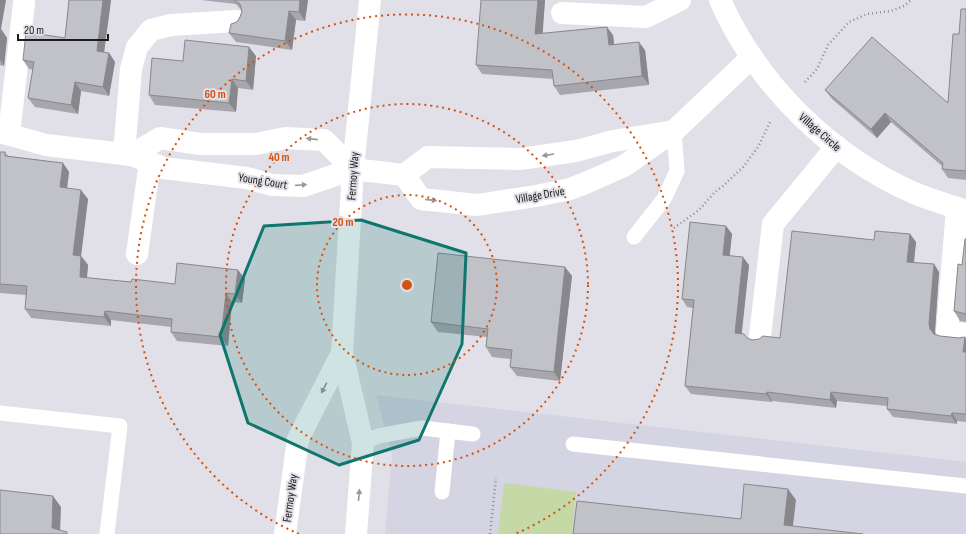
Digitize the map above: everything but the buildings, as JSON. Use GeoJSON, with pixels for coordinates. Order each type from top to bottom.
{"type":"FeatureCollection","features":[{"type":"Feature","properties":{"kind":"street","name":"Fermoy Way"},"geometry":{"type":"LineString","coordinates":[[356,534],[363,443],[342,353],[353,169],[370,0]]}},
{"type":"Feature","properties":{"kind":"street"},"geometry":{"type":"LineString","coordinates":[[562,13],[646,17],[680,0]]}},
{"type":"Feature","properties":{"kind":"street","name":"Village Circle"},"geometry":{"type":"LineString","coordinates":[[720,0],[727,16],[752,56],[772,84],[803,118],[837,146],[873,171],[914,193],[961,209]]}},
{"type":"Feature","properties":{"kind":"street"},"geometry":{"type":"LineString","coordinates":[[5,133],[24,3]]}},
{"type":"Feature","properties":{"kind":"street"},"geometry":{"type":"LineString","coordinates":[[137,254],[136,157],[131,69],[137,47],[151,30],[171,25],[236,22]]}},
{"type":"Feature","properties":{"kind":"street","name":"Village Drive"},"geometry":{"type":"LineString","coordinates":[[404,176],[421,199],[477,205],[570,189],[624,166],[674,131],[752,56]]}},
{"type":"Feature","properties":{"kind":"street"},"geometry":{"type":"LineString","coordinates":[[136,157],[160,138],[200,144],[256,144],[285,138],[324,140],[353,169],[404,176],[428,157],[520,159],[576,151],[613,141],[674,131]]}},
{"type":"Feature","properties":{"kind":"street","name":"Young Court"},"geometry":{"type":"LineString","coordinates":[[5,133],[46,145],[136,157],[163,168],[247,178],[272,184],[304,186],[353,169]]}},
{"type":"Feature","properties":{"kind":"street"},"geometry":{"type":"LineString","coordinates":[[207,174],[212,144]]}},
{"type":"Feature","properties":{"kind":"street"},"geometry":{"type":"LineString","coordinates":[[760,336],[773,224],[837,146]]}},
{"type":"Feature","properties":{"kind":"street"},"geometry":{"type":"LineString","coordinates":[[576,151],[588,182]]}},
{"type":"Feature","properties":{"kind":"street"},"geometry":{"type":"LineString","coordinates":[[961,209],[947,332],[966,334]]}},
{"type":"Feature","properties":{"kind":"street","name":"Fermoy Way"},"geometry":{"type":"LineString","coordinates":[[285,534],[298,439],[342,353]]}},
{"type":"Feature","properties":{"kind":"lane"},"geometry":{"type":"LineString","coordinates":[[634,237],[664,199],[677,171],[674,131]]}},
{"type":"Feature","properties":{"kind":"lane"},"geometry":{"type":"LineString","coordinates":[[0,413],[120,426],[107,534]]}},
{"type":"Feature","properties":{"kind":"lane"},"geometry":{"type":"LineString","coordinates":[[363,443],[378,436],[422,428],[474,434]]}},
{"type":"Feature","properties":{"kind":"lane"},"geometry":{"type":"LineString","coordinates":[[442,492],[448,431]]}},
{"type":"Feature","properties":{"kind":"lane"},"geometry":{"type":"LineString","coordinates":[[573,444],[966,486]]}},
{"type":"Feature","properties":{"kind":"path"},"geometry":{"type":"LineString","coordinates":[[804,84],[817,68],[828,45],[849,22],[867,14],[891,12],[904,6],[911,0]]}},
{"type":"Feature","properties":{"kind":"path"},"geometry":{"type":"LineString","coordinates":[[674,228],[699,210],[715,192],[743,167],[758,147],[772,118]]}},
{"type":"Feature","properties":{"kind":"path"},"geometry":{"type":"LineString","coordinates":[[490,534],[496,478]]}},
{"type":"Feature","properties":{"kind":"highlighted area"},"geometry":{"type":"Polygon","coordinates":[[[361,220],[466,253],[462,344],[419,440],[339,465],[248,423],[220,335],[264,226],[361,220]]]}},
{"type":"Feature","properties":{"kind":"shaded area"},"geometry":{"type":"Polygon","coordinates":[[[376,395],[966,462],[966,534],[385,534],[392,455],[376,395]]]}},
{"type":"Feature","properties":{"kind":"green space"},"geometry":{"type":"Polygon","coordinates":[[[504,483],[576,492],[572,534],[498,534],[504,483]]]}}]}
